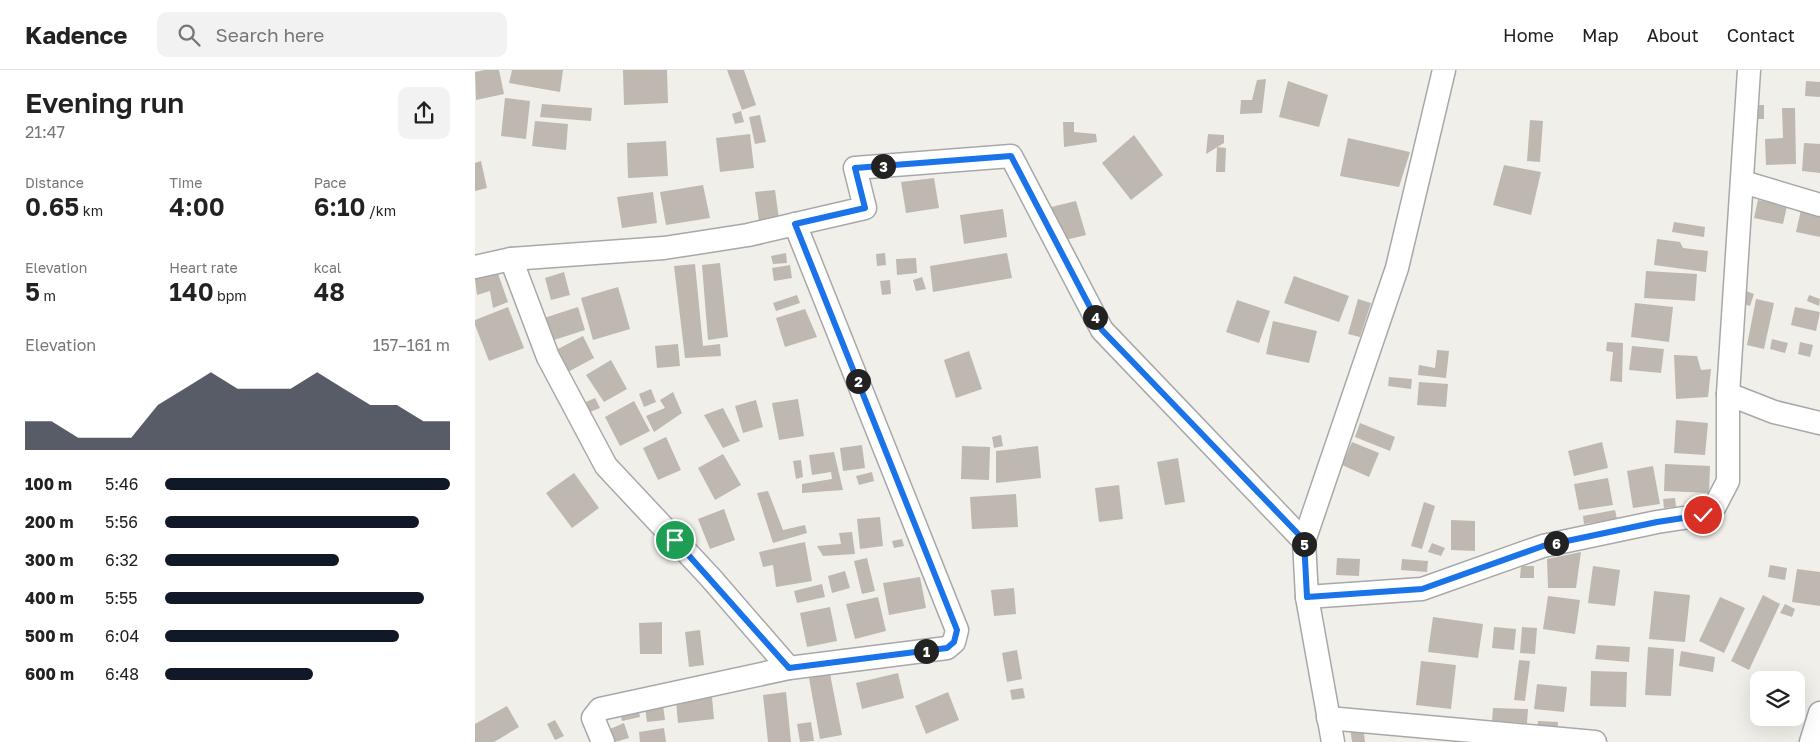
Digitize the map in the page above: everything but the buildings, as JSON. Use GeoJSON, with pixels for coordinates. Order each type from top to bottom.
{"type":"FeatureCollection","features":[{"type":"Feature","properties":{"kind":"street"},"geometry":{"type":"LineString","coordinates":[[1333,742],[1307,597],[1304,540],[1397,268],[1444,70]]}},
{"type":"Feature","properties":{"kind":"street"},"geometry":{"type":"LineString","coordinates":[[1307,597],[1422,589],[1543,546],[1657,522],[1703,515],[1715,506],[1727,481],[1728,394],[1749,70]]}},
{"type":"Feature","properties":{"kind":"street"},"geometry":{"type":"LineString","coordinates":[[475,267],[511,259],[664,248],[748,235],[865,208],[855,168],[1011,156],[1102,330],[1304,540]]}},
{"type":"Feature","properties":{"kind":"street"},"geometry":{"type":"LineString","coordinates":[[1743,182],[1820,205]]}},
{"type":"Feature","properties":{"kind":"street"},"geometry":{"type":"LineString","coordinates":[[603,742],[593,718],[600,709],[789,668],[947,648],[954,642],[957,630],[795,224]]}},
{"type":"Feature","properties":{"kind":"street"},"geometry":{"type":"LineString","coordinates":[[511,259],[548,357],[606,466],[710,577],[789,668]]}},
{"type":"Feature","properties":{"kind":"street"},"geometry":{"type":"LineString","coordinates":[[1728,394],[1774,412],[1820,423]]}},
{"type":"Feature","properties":{"kind":"street"},"geometry":{"type":"LineString","coordinates":[[1811,742],[1820,713]]}},
{"type":"Feature","properties":{"kind":"street"},"geometry":{"type":"LineString","coordinates":[[1328,718],[1595,742]]}},
{"type":"Feature","properties":{"kind":"route"},"geometry":{"type":"LineString","coordinates":[[675,540],[710,577],[789,668],[947,648],[954,642],[957,630],[795,224],[865,208],[855,168],[1011,156],[1102,330],[1304,540],[1307,597],[1422,589],[1543,546],[1657,522],[1703,515]]}}]}
